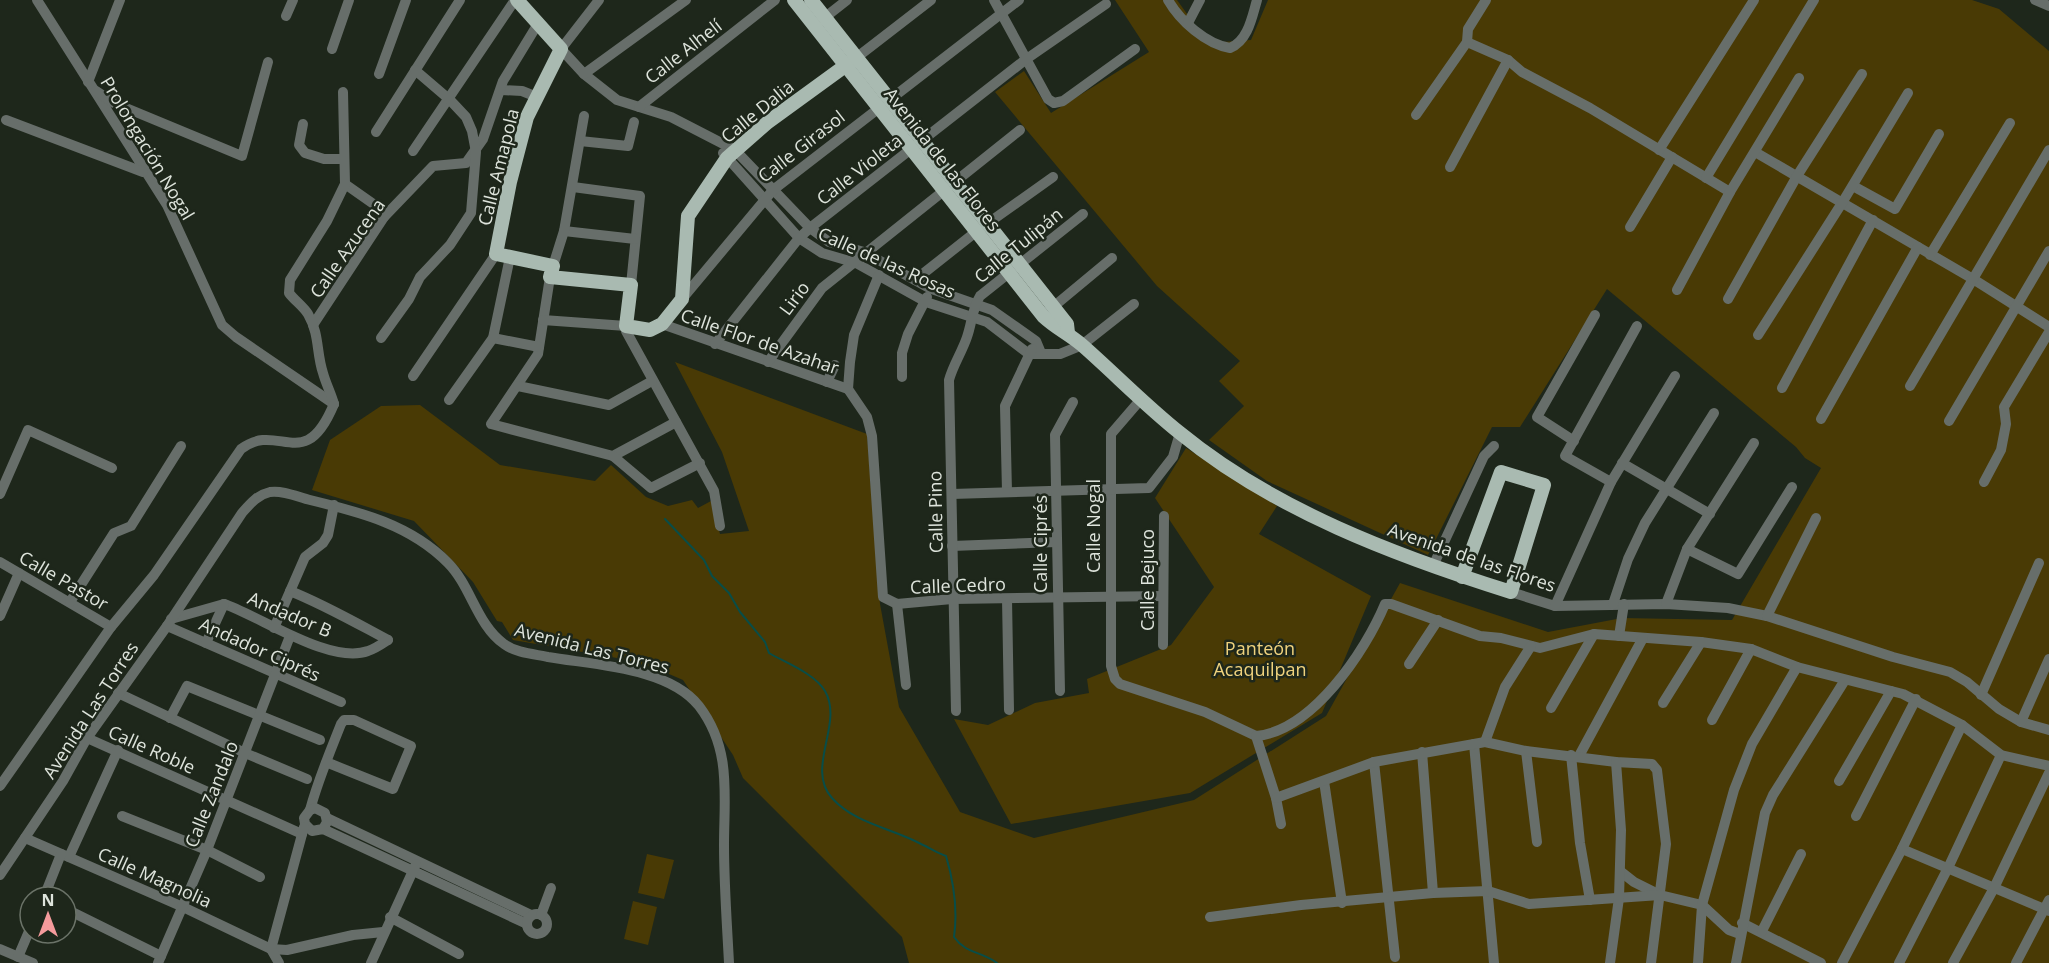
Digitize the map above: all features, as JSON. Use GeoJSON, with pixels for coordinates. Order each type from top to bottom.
{"type":"FeatureCollection","features":[{"type":"Feature","properties":{"kind":"main road"},"geometry":{"type":"LineString","coordinates":[[516,0],[539,22],[561,49]]}},
{"type":"Feature","properties":{"kind":"main road","name":"Avenida de las Flores"},"geometry":{"type":"LineString","coordinates":[[794,0],[820,21]]}},
{"type":"Feature","properties":{"kind":"main road","name":"Avenida de las Flores"},"geometry":{"type":"LineString","coordinates":[[811,0],[820,21],[851,62],[1048,311],[1067,324],[1068,333],[1180,433],[1264,490],[1358,536],[1432,566],[1510,592]]}},
{"type":"Feature","properties":{"kind":"main road","name":"Calle Amapola"},"geometry":{"type":"LineString","coordinates":[[496,254],[526,117],[561,49]]}},
{"type":"Feature","properties":{"kind":"main road","name":"Calle Dalia"},"geometry":{"type":"LineString","coordinates":[[682,298],[688,216],[731,154],[768,122],[851,62]]}},
{"type":"Feature","properties":{"kind":"main road"},"geometry":{"type":"LineString","coordinates":[[496,254],[552,271],[631,285],[626,326],[650,330],[662,324]]}},
{"type":"Feature","properties":{"kind":"main road","name":"Calle Girasol"},"geometry":{"type":"LineString","coordinates":[[662,324],[682,298]]}},
{"type":"Feature","properties":{"kind":"main road"},"geometry":{"type":"LineString","coordinates":[[1462,577],[1501,472],[1545,485],[1510,592]]}},
{"type":"Feature","properties":{"kind":"street","name":"Prolongación Nogal"},"geometry":{"type":"LineString","coordinates":[[37,0],[143,172],[167,205],[222,325],[334,404]]}},
{"type":"Feature","properties":{"kind":"street"},"geometry":{"type":"LineString","coordinates":[[120,0],[91,85],[114,103],[242,156],[268,62]]}},
{"type":"Feature","properties":{"kind":"street"},"geometry":{"type":"LineString","coordinates":[[286,16],[293,0]]}},
{"type":"Feature","properties":{"kind":"street"},"geometry":{"type":"LineString","coordinates":[[332,49],[349,0]]}},
{"type":"Feature","properties":{"kind":"street"},"geometry":{"type":"LineString","coordinates":[[379,74],[406,0]]}},
{"type":"Feature","properties":{"kind":"street"},"geometry":{"type":"LineString","coordinates":[[376,132],[459,0]]}},
{"type":"Feature","properties":{"kind":"street"},"geometry":{"type":"LineString","coordinates":[[413,151],[450,100],[516,0]]}},
{"type":"Feature","properties":{"kind":"street","name":"Calle Amapola"},"geometry":{"type":"LineString","coordinates":[[561,49],[598,0]]}},
{"type":"Feature","properties":{"kind":"street"},"geometry":{"type":"LineString","coordinates":[[584,74],[686,0]]}},
{"type":"Feature","properties":{"kind":"street","name":"Calle Alhelí"},"geometry":{"type":"LineString","coordinates":[[639,107],[775,0]]}},
{"type":"Feature","properties":{"kind":"street"},"geometry":{"type":"LineString","coordinates":[[820,21],[847,0]]}},
{"type":"Feature","properties":{"kind":"street","name":"Calle Dalia"},"geometry":{"type":"LineString","coordinates":[[851,62],[931,0]]}},
{"type":"Feature","properties":{"kind":"street"},"geometry":{"type":"LineString","coordinates":[[994,0],[1025,60],[1048,99],[1054,103],[1063,101],[1135,49]]}},
{"type":"Feature","properties":{"kind":"street","name":"Calle Girasol"},"geometry":{"type":"LineString","coordinates":[[682,298],[763,199],[773,190],[1019,0]]}},
{"type":"Feature","properties":{"kind":"street"},"geometry":{"type":"LineString","coordinates":[[1168,0],[1207,39],[1230,48],[1239,44],[1244,36],[1257,0]]}},
{"type":"Feature","properties":{"kind":"street"},"geometry":{"type":"LineString","coordinates":[[1188,22],[1200,0]]}},
{"type":"Feature","properties":{"kind":"street"},"geometry":{"type":"LineString","coordinates":[[1416,116],[1467,42],[1468,29],[1486,0]]}},
{"type":"Feature","properties":{"kind":"street"},"geometry":{"type":"LineString","coordinates":[[1659,150],[1754,0]]}},
{"type":"Feature","properties":{"kind":"street"},"geometry":{"type":"LineString","coordinates":[[1706,178],[1814,0]]}},
{"type":"Feature","properties":{"kind":"street"},"geometry":{"type":"LineString","coordinates":[[2035,0],[2049,6]]}},
{"type":"Feature","properties":{"kind":"street","name":"Calle Violeta"},"geometry":{"type":"LineString","coordinates":[[715,344],[799,238],[810,228],[1025,60],[1106,4]]}},
{"type":"Feature","properties":{"kind":"street"},"geometry":{"type":"LineString","coordinates":[[381,338],[409,299],[420,277],[450,245],[471,213],[476,152],[503,81],[539,22]]}},
{"type":"Feature","properties":{"kind":"street"},"geometry":{"type":"LineString","coordinates":[[1467,42],[1508,60],[1522,72],[1590,108],[1730,192]]}},
{"type":"Feature","properties":{"kind":"street","name":"Calle de las Rosas"},"geometry":{"type":"LineString","coordinates":[[561,49],[584,74],[617,100],[671,117],[716,143],[773,190],[810,228],[829,242],[864,252],[929,288],[992,310],[1036,341]]}},
{"type":"Feature","properties":{"kind":"street"},"geometry":{"type":"LineString","coordinates":[[1450,167],[1508,60]]}},
{"type":"Feature","properties":{"kind":"street"},"geometry":{"type":"LineString","coordinates":[[415,70],[466,117],[476,152]]}},
{"type":"Feature","properties":{"kind":"street"},"geometry":{"type":"LineString","coordinates":[[1728,298],[1797,176],[1862,74]]}},
{"type":"Feature","properties":{"kind":"street"},"geometry":{"type":"LineString","coordinates":[[1677,290],[1730,192],[1799,78]]}},
{"type":"Feature","properties":{"kind":"street"},"geometry":{"type":"LineString","coordinates":[[501,90],[522,91],[537,97]]}},
{"type":"Feature","properties":{"kind":"street"},"geometry":{"type":"LineString","coordinates":[[313,325],[307,311],[289,293],[290,280],[327,221],[345,184],[343,92]]}},
{"type":"Feature","properties":{"kind":"street"},"geometry":{"type":"LineString","coordinates":[[1758,335],[1853,186],[1908,93]]}},
{"type":"Feature","properties":{"kind":"street"},"geometry":{"type":"LineString","coordinates":[[584,116],[573,187],[564,231],[552,271],[538,354],[491,424],[612,456],[651,488],[700,464]]}},
{"type":"Feature","properties":{"kind":"street"},"geometry":{"type":"LineString","coordinates":[[6,120],[143,172]]}},
{"type":"Feature","properties":{"kind":"street"},"geometry":{"type":"LineString","coordinates":[[580,141],[628,147],[634,122]]}},
{"type":"Feature","properties":{"kind":"street"},"geometry":{"type":"LineString","coordinates":[[1930,255],[2010,123]]}},
{"type":"Feature","properties":{"kind":"street"},"geometry":{"type":"LineString","coordinates":[[303,124],[299,145],[305,153],[324,159],[344,159]]}},
{"type":"Feature","properties":{"kind":"street","name":"Lirio"},"geometry":{"type":"LineString","coordinates":[[768,362],[822,288],[856,263],[864,252],[1020,130]]}},
{"type":"Feature","properties":{"kind":"street"},"geometry":{"type":"LineString","coordinates":[[1853,186],[1895,209],[1939,134]]}},
{"type":"Feature","properties":{"kind":"street"},"geometry":{"type":"LineString","coordinates":[[1910,386],[2049,150]]}},
{"type":"Feature","properties":{"kind":"street","name":"Calle Azucena"},"geometry":{"type":"LineString","coordinates":[[334,404],[330,386],[323,375],[320,342],[313,325],[384,217],[434,166],[466,163],[476,152]]}},
{"type":"Feature","properties":{"kind":"street"},"geometry":{"type":"LineString","coordinates":[[1755,152],[1973,279],[2049,327]]}},
{"type":"Feature","properties":{"kind":"street","name":"Calle de las Rosas"},"geometry":{"type":"LineString","coordinates":[[731,154],[763,199],[799,238],[822,253],[856,263],[926,302],[987,322],[1029,354]]}},
{"type":"Feature","properties":{"kind":"street"},"geometry":{"type":"LineString","coordinates":[[1630,227],[1672,157]]}},
{"type":"Feature","properties":{"kind":"street"},"geometry":{"type":"LineString","coordinates":[[915,280],[981,228],[1053,177]]}},
{"type":"Feature","properties":{"kind":"street"},"geometry":{"type":"LineString","coordinates":[[345,184],[382,210],[384,217]]}},
{"type":"Feature","properties":{"kind":"street"},"geometry":{"type":"LineString","coordinates":[[573,187],[640,196],[631,285]]}},
{"type":"Feature","properties":{"kind":"street","name":"Calle Tulipán"},"geometry":{"type":"LineString","coordinates":[[975,304],[980,296],[1083,214]]}},
{"type":"Feature","properties":{"kind":"street"},"geometry":{"type":"LineString","coordinates":[[1782,388],[1873,220]]}},
{"type":"Feature","properties":{"kind":"street"},"geometry":{"type":"LineString","coordinates":[[564,231],[635,239]]}},
{"type":"Feature","properties":{"kind":"street"},"geometry":{"type":"LineString","coordinates":[[1821,419],[1918,247]]}},
{"type":"Feature","properties":{"kind":"street"},"geometry":{"type":"LineString","coordinates":[[1949,421],[2049,251]]}},
{"type":"Feature","properties":{"kind":"street"},"geometry":{"type":"LineString","coordinates":[[413,376],[496,254]]}},
{"type":"Feature","properties":{"kind":"street"},"geometry":{"type":"LineString","coordinates":[[450,400],[493,338],[510,257]]}},
{"type":"Feature","properties":{"kind":"street"},"geometry":{"type":"LineString","coordinates":[[1048,311],[1112,258]]}},
{"type":"Feature","properties":{"kind":"street"},"geometry":{"type":"LineString","coordinates":[[879,276],[854,335],[849,389],[867,417],[872,436],[883,597],[897,604],[906,685]]}},
{"type":"Feature","properties":{"kind":"street"},"geometry":{"type":"LineString","coordinates":[[902,377],[902,353],[908,334],[926,302],[929,288]]}},
{"type":"Feature","properties":{"kind":"street","name":"Calle Pino"},"geometry":{"type":"LineString","coordinates":[[956,711],[949,380],[973,316],[975,304]]}},
{"type":"Feature","properties":{"kind":"street"},"geometry":{"type":"LineString","coordinates":[[1029,354],[1060,354],[1082,345],[1134,304]]}},
{"type":"Feature","properties":{"kind":"street"},"geometry":{"type":"LineString","coordinates":[[1574,441],[1537,417],[1595,315]]}},
{"type":"Feature","properties":{"kind":"street"},"geometry":{"type":"LineString","coordinates":[[543,320],[626,326],[626,331],[651,381],[714,491],[720,526]]}},
{"type":"Feature","properties":{"kind":"street","name":"Calle Flor de Azahar"},"geometry":{"type":"LineString","coordinates":[[662,324],[849,389]]}},
{"type":"Feature","properties":{"kind":"street"},"geometry":{"type":"LineString","coordinates":[[1611,482],[1565,456],[1637,326]]}},
{"type":"Feature","properties":{"kind":"street"},"geometry":{"type":"LineString","coordinates":[[1984,482],[2001,450],[2006,424],[2004,407],[2049,332]]}},
{"type":"Feature","properties":{"kind":"street"},"geometry":{"type":"LineString","coordinates":[[493,338],[539,347]]}},
{"type":"Feature","properties":{"kind":"street"},"geometry":{"type":"LineString","coordinates":[[1036,341],[1041,353]]}},
{"type":"Feature","properties":{"kind":"street"},"geometry":{"type":"LineString","coordinates":[[1007,492],[1005,406],[1036,341]]}},
{"type":"Feature","properties":{"kind":"street"},"geometry":{"type":"LineString","coordinates":[[827,382],[836,365]]}},
{"type":"Feature","properties":{"kind":"street"},"geometry":{"type":"LineString","coordinates":[[1555,606],[1611,482],[1675,376]]}},
{"type":"Feature","properties":{"kind":"street"},"geometry":{"type":"LineString","coordinates":[[518,386],[609,405],[651,381]]}},
{"type":"Feature","properties":{"kind":"street","name":"Calle Nogal"},"geometry":{"type":"LineString","coordinates":[[1142,398],[1111,434],[1110,596],[1111,666],[1114,679],[1120,684],[1205,712],[1256,736]]}},
{"type":"Feature","properties":{"kind":"street","name":"Calle Ciprés"},"geometry":{"type":"LineString","coordinates":[[1059,691],[1055,435],[1073,402]]}},
{"type":"Feature","properties":{"kind":"street","name":"Avenida Las Torres"},"geometry":{"type":"LineString","coordinates":[[0,786],[111,627],[154,575],[241,450],[248,444],[260,441],[305,442],[314,438],[325,426],[334,404]]}},
{"type":"Feature","properties":{"kind":"street"},"geometry":{"type":"LineString","coordinates":[[1619,636],[1618,604],[1628,560],[1645,523],[1714,413]]}},
{"type":"Feature","properties":{"kind":"street"},"geometry":{"type":"LineString","coordinates":[[612,456],[676,422]]}},
{"type":"Feature","properties":{"kind":"street"},"geometry":{"type":"LineString","coordinates":[[0,494],[28,430],[112,468]]}},
{"type":"Feature","properties":{"kind":"street"},"geometry":{"type":"LineString","coordinates":[[952,494],[1149,488],[1173,457],[1180,433]]}},
{"type":"Feature","properties":{"kind":"street"},"geometry":{"type":"LineString","coordinates":[[1666,604],[1687,549],[1754,443]]}},
{"type":"Feature","properties":{"kind":"street"},"geometry":{"type":"LineString","coordinates":[[70,602],[114,533],[131,526],[181,446]]}},
{"type":"Feature","properties":{"kind":"street"},"geometry":{"type":"LineString","coordinates":[[1432,566],[1484,456],[1494,446]]}},
{"type":"Feature","properties":{"kind":"street"},"geometry":{"type":"LineString","coordinates":[[1622,463],[1710,514]]}},
{"type":"Feature","properties":{"kind":"street"},"geometry":{"type":"LineString","coordinates":[[1687,549],[1738,574],[1792,487]]}},
{"type":"Feature","properties":{"kind":"street","name":"Avenida Las Torres"},"geometry":{"type":"LineString","coordinates":[[0,875],[63,781],[87,738],[169,623],[242,513],[256,498],[271,492],[287,493],[376,518],[409,533],[450,564],[493,635],[506,646],[524,652],[642,674],[670,682],[685,692],[699,707],[712,728],[724,763],[727,803],[724,845],[729,963]]}},
{"type":"Feature","properties":{"kind":"street"},"geometry":{"type":"LineString","coordinates":[[274,628],[305,557],[328,535],[334,505]]}},
{"type":"Feature","properties":{"kind":"street","name":"Calle Bejuco"},"geometry":{"type":"LineString","coordinates":[[1163,645],[1164,516]]}},
{"type":"Feature","properties":{"kind":"street"},"geometry":{"type":"LineString","coordinates":[[1767,616],[1816,518]]}},
{"type":"Feature","properties":{"kind":"street"},"geometry":{"type":"LineString","coordinates":[[952,546],[1057,542]]}},
{"type":"Feature","properties":{"kind":"street","name":"Calle Pastor"},"geometry":{"type":"LineString","coordinates":[[0,562],[111,627]]}},
{"type":"Feature","properties":{"kind":"street"},"geometry":{"type":"LineString","coordinates":[[1981,695],[2039,563]]}},
{"type":"Feature","properties":{"kind":"street"},"geometry":{"type":"LineString","coordinates":[[0,616],[19,573]]}},
{"type":"Feature","properties":{"kind":"street","name":"Andador B"},"geometry":{"type":"LineString","coordinates":[[224,604],[290,636],[342,653],[368,651],[388,640],[365,630],[339,612],[290,591]]}},
{"type":"Feature","properties":{"kind":"street","name":"Avenida de las Flores"},"geometry":{"type":"LineString","coordinates":[[1510,592],[1555,606],[1666,604],[1728,608],[1767,616],[1893,657],[1950,672],[2021,722],[2049,730]]}},
{"type":"Feature","properties":{"kind":"street","name":"Calle Cedro"},"geometry":{"type":"LineString","coordinates":[[897,604],[952,599],[1163,596]]}},
{"type":"Feature","properties":{"kind":"street"},"geometry":{"type":"LineString","coordinates":[[1007,599],[1009,710]]}},
{"type":"Feature","properties":{"kind":"street"},"geometry":{"type":"LineString","coordinates":[[169,623],[224,604]]}},
{"type":"Feature","properties":{"kind":"street"},"geometry":{"type":"LineString","coordinates":[[206,643],[224,604]]}},
{"type":"Feature","properties":{"kind":"street"},"geometry":{"type":"LineString","coordinates":[[1281,824],[1276,798],[1256,736],[1273,734],[1308,712],[1349,667],[1385,604],[1391,604],[1480,636],[1501,638],[1540,648],[1556,646],[1594,634],[1701,642],[1751,649],[1797,667],[1916,699],[1962,725],[2001,755],[2049,766]]}},
{"type":"Feature","properties":{"kind":"street"},"geometry":{"type":"LineString","coordinates":[[1409,664],[1438,620]]}},
{"type":"Feature","properties":{"kind":"street","name":"Andador Ciprés"},"geometry":{"type":"LineString","coordinates":[[169,623],[206,643],[341,702]]}},
{"type":"Feature","properties":{"kind":"street"},"geometry":{"type":"LineString","coordinates":[[1551,708],[1594,634]]}},
{"type":"Feature","properties":{"kind":"street","name":"Calle Zandalo"},"geometry":{"type":"LineString","coordinates":[[160,959],[227,801],[290,636]]}},
{"type":"Feature","properties":{"kind":"street"},"geometry":{"type":"LineString","coordinates":[[1590,900],[1580,843],[1575,756],[1643,638]]}},
{"type":"Feature","properties":{"kind":"street"},"geometry":{"type":"LineString","coordinates":[[1663,703],[1701,642]]}},
{"type":"Feature","properties":{"kind":"street"},"geometry":{"type":"LineString","coordinates":[[1494,963],[1480,743],[1505,687],[1532,646]]}},
{"type":"Feature","properties":{"kind":"street"},"geometry":{"type":"LineString","coordinates":[[1712,720],[1751,649]]}},
{"type":"Feature","properties":{"kind":"street"},"geometry":{"type":"LineString","coordinates":[[2021,722],[2049,659]]}},
{"type":"Feature","properties":{"kind":"street"},"geometry":{"type":"LineString","coordinates":[[1698,963],[1702,905],[1737,781],[1752,744],[1797,667]]}},
{"type":"Feature","properties":{"kind":"street"},"geometry":{"type":"LineString","coordinates":[[1736,963],[1765,813],[1773,795],[1845,680]]}},
{"type":"Feature","properties":{"kind":"street"},"geometry":{"type":"LineString","coordinates":[[170,718],[187,686],[320,740]]}},
{"type":"Feature","properties":{"kind":"street"},"geometry":{"type":"LineString","coordinates":[[1839,781],[1891,691]]}},
{"type":"Feature","properties":{"kind":"street"},"geometry":{"type":"LineString","coordinates":[[118,693],[245,753],[307,779]]}},
{"type":"Feature","properties":{"kind":"street"},"geometry":{"type":"LineString","coordinates":[[1856,816],[1916,699]]}},
{"type":"Feature","properties":{"kind":"street"},"geometry":{"type":"LineString","coordinates":[[279,963],[271,949],[304,818],[310,810],[326,762],[341,724],[348,719],[411,746],[393,789],[326,762]]}},
{"type":"Feature","properties":{"kind":"street"},"geometry":{"type":"LineString","coordinates":[[1842,963],[1902,849],[1962,725]]}},
{"type":"Feature","properties":{"kind":"street","name":"Calle Roble"},"geometry":{"type":"LineString","coordinates":[[87,738],[227,801],[303,829]]}},
{"type":"Feature","properties":{"kind":"street"},"geometry":{"type":"LineString","coordinates":[[1276,798],[1374,762],[1480,743],[1616,762],[1652,764],[1657,770],[1666,844],[1651,963]]}},
{"type":"Feature","properties":{"kind":"street"},"geometry":{"type":"LineString","coordinates":[[50,885],[118,750]]}},
{"type":"Feature","properties":{"kind":"street"},"geometry":{"type":"LineString","coordinates":[[1526,751],[1537,842]]}},
{"type":"Feature","properties":{"kind":"street"},"geometry":{"type":"LineString","coordinates":[[1422,752],[1433,894]]}},
{"type":"Feature","properties":{"kind":"street"},"geometry":{"type":"LineString","coordinates":[[1899,963],[1948,868],[2001,755]]}},
{"type":"Feature","properties":{"kind":"street"},"geometry":{"type":"LineString","coordinates":[[1374,762],[1391,898],[1395,957]]}},
{"type":"Feature","properties":{"kind":"street"},"geometry":{"type":"LineString","coordinates":[[1611,963],[1620,871],[1621,830],[1616,762]]}},
{"type":"Feature","properties":{"kind":"street"},"geometry":{"type":"LineString","coordinates":[[1953,963],[1994,888],[2049,773]]}},
{"type":"Feature","properties":{"kind":"street"},"geometry":{"type":"LineString","coordinates":[[1324,781],[1342,903]]}},
{"type":"Feature","properties":{"kind":"street"},"geometry":{"type":"LineString","coordinates":[[310,810],[321,809],[327,818],[415,866]]}},
{"type":"Feature","properties":{"kind":"street"},"geometry":{"type":"LineString","coordinates":[[122,816],[207,850],[260,877]]}},
{"type":"Feature","properties":{"kind":"street"},"geometry":{"type":"LineString","coordinates":[[323,829],[327,818]]}},
{"type":"Feature","properties":{"kind":"street"},"geometry":{"type":"LineString","coordinates":[[303,829],[312,831],[323,829],[415,866],[533,918],[552,888]]}},
{"type":"Feature","properties":{"kind":"street","name":"Calle Magnolia"},"geometry":{"type":"LineString","coordinates":[[25,838],[183,907],[271,949]]}},
{"type":"Feature","properties":{"kind":"street"},"geometry":{"type":"LineString","coordinates":[[1902,849],[1994,888],[2048,907],[2016,963]]}},
{"type":"Feature","properties":{"kind":"street"},"geometry":{"type":"LineString","coordinates":[[1762,931],[1801,854]]}},
{"type":"Feature","properties":{"kind":"street"},"geometry":{"type":"LineString","coordinates":[[371,963],[415,866]]}},
{"type":"Feature","properties":{"kind":"street"},"geometry":{"type":"LineString","coordinates":[[1620,871],[1634,882],[1660,895],[1702,905],[1729,930],[1762,931],[1821,963]]}},
{"type":"Feature","properties":{"kind":"street"},"geometry":{"type":"LineString","coordinates":[[1210,917],[1300,904],[1342,903],[1488,891],[1529,904],[1660,895]]}},
{"type":"Feature","properties":{"kind":"street"},"geometry":{"type":"LineString","coordinates":[[78,915],[160,959]]}},
{"type":"Feature","properties":{"kind":"street"},"geometry":{"type":"LineString","coordinates":[[390,917],[459,954]]}},
{"type":"Feature","properties":{"kind":"street"},"geometry":{"type":"LineString","coordinates":[[271,949],[287,950],[353,935],[383,933]]}},
{"type":"Feature","properties":{"kind":"street"},"geometry":{"type":"LineString","coordinates":[[18,957],[23,945]]}},
{"type":"Feature","properties":{"kind":"street"},"geometry":{"type":"LineString","coordinates":[[0,949],[33,963]]}},
{"type":"Feature","properties":{"kind":"green space"},"geometry":{"type":"Polygon","coordinates":[[[1115,0],[1177,0],[1208,43],[1251,40],[1268,0],[1972,0],[1999,9],[2049,51],[2049,963],[909,963],[902,937],[743,778],[733,755],[683,680],[655,668],[617,658],[513,640],[502,622],[497,621],[473,582],[414,521],[312,490],[330,440],[381,406],[420,405],[500,465],[595,481],[611,465],[646,497],[668,506],[692,500],[698,508],[711,501],[720,534],[749,531],[722,452],[675,362],[867,434],[880,604],[899,707],[960,812],[1034,838],[1194,800],[1326,716],[1400,583],[1548,632],[1622,618],[1732,620],[1821,468],[1805,458],[1796,447],[1607,289],[1520,427],[1492,427],[1428,555],[1267,481],[1209,440],[1244,406],[1219,381],[1240,361],[1157,286],[995,92],[1024,71],[1051,113],[1149,52],[1115,0]]]}},
{"type":"Feature","properties":{"kind":"green space","name":"Panteón Acaquilpan"},"geometry":{"type":"Polygon","coordinates":[[[1186,448],[1277,506],[1259,534],[1371,596],[1322,713],[1190,793],[1011,824],[954,719],[988,725],[1035,703],[1089,693],[1087,679],[1171,645],[1214,587],[1155,498],[1186,448]]]}},
{"type":"Feature","properties":{"kind":"green space"},"geometry":{"type":"Polygon","coordinates":[[[647,854],[674,860],[664,899],[638,893],[647,854]]]}},
{"type":"Feature","properties":{"kind":"green space"},"geometry":{"type":"Polygon","coordinates":[[[633,901],[657,907],[648,945],[624,939],[633,901]]]}},
{"type":"Feature","properties":{"kind":"waterway"},"geometry":{"type":"LineString","coordinates":[[665,519],[704,560],[712,576],[729,593],[740,612],[765,642],[769,653],[807,674],[825,691],[830,704],[830,717],[822,773],[825,786],[832,798],[841,807],[863,820],[910,838],[946,856],[956,916],[954,937],[964,947],[997,963]]}}]}
